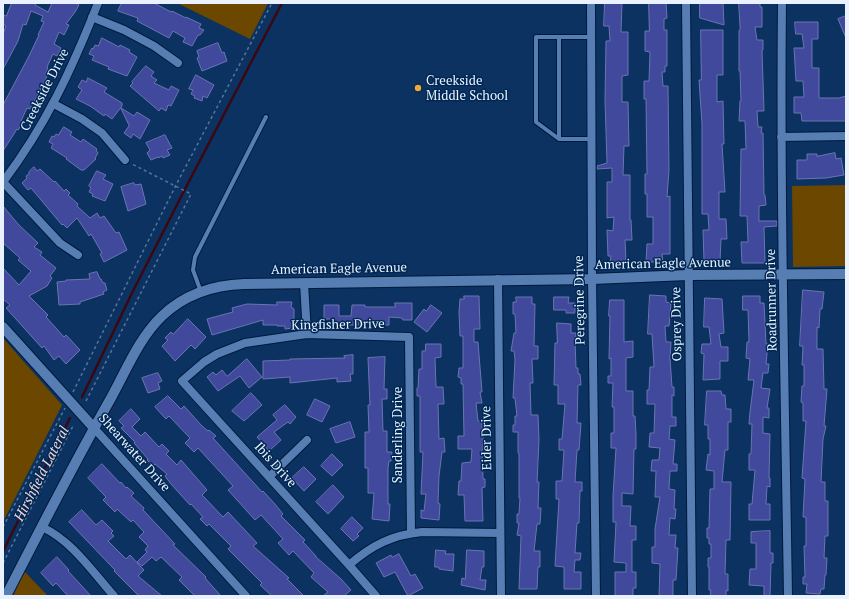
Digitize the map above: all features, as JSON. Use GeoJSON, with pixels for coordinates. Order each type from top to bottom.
{"type":"FeatureCollection","features":[{"type":"Feature","properties":{"kind":"street","name":"Creekside Drive"},"geometry":{"type":"LineString","coordinates":[[3,182],[27,148],[54,104],[74,62],[98,3]]}},
{"type":"Feature","properties":{"kind":"street","name":"Peregrine Drive"},"geometry":{"type":"LineString","coordinates":[[591,3],[592,279],[596,596]]}},
{"type":"Feature","properties":{"kind":"street","name":"Osprey Drive"},"geometry":{"type":"LineString","coordinates":[[686,3],[692,596]]}},
{"type":"Feature","properties":{"kind":"street","name":"Roadrunner Drive"},"geometry":{"type":"LineString","coordinates":[[782,3],[781,137],[788,596]]}},
{"type":"Feature","properties":{"kind":"street"},"geometry":{"type":"LineString","coordinates":[[92,17],[124,30],[154,46],[178,63]]}},
{"type":"Feature","properties":{"kind":"street"},"geometry":{"type":"LineString","coordinates":[[54,104],[82,119],[102,133],[125,160]]}},
{"type":"Feature","properties":{"kind":"street"},"geometry":{"type":"LineString","coordinates":[[781,137],[846,136]]}},
{"type":"Feature","properties":{"kind":"street"},"geometry":{"type":"LineString","coordinates":[[3,182],[60,243],[78,255]]}},
{"type":"Feature","properties":{"kind":"street","name":"American Eagle Avenue"},"geometry":{"type":"LineString","coordinates":[[6,596],[94,428],[148,332],[169,310],[188,297],[201,292],[232,284],[498,279],[592,279],[688,275],[846,274]]}},
{"type":"Feature","properties":{"kind":"street","name":"Eider Drive"},"geometry":{"type":"LineString","coordinates":[[498,279],[501,596]]}},
{"type":"Feature","properties":{"kind":"street"},"geometry":{"type":"LineString","coordinates":[[304,283],[307,334]]}},
{"type":"Feature","properties":{"kind":"street","name":"Shearwater Drive"},"geometry":{"type":"LineString","coordinates":[[3,327],[246,596]]}},
{"type":"Feature","properties":{"kind":"street","name":"Kingfisher Drive"},"geometry":{"type":"LineString","coordinates":[[182,381],[204,362],[230,348],[245,343],[307,334],[409,337]]}},
{"type":"Feature","properties":{"kind":"street","name":"Sanderling Drive"},"geometry":{"type":"LineString","coordinates":[[409,337],[411,533]]}},
{"type":"Feature","properties":{"kind":"street","name":"Ibis Drive"},"geometry":{"type":"LineString","coordinates":[[182,381],[376,596]]}},
{"type":"Feature","properties":{"kind":"street"},"geometry":{"type":"LineString","coordinates":[[269,477],[307,440]]}},
{"type":"Feature","properties":{"kind":"street"},"geometry":{"type":"LineString","coordinates":[[42,527],[68,544],[114,596]]}},
{"type":"Feature","properties":{"kind":"street"},"geometry":{"type":"LineString","coordinates":[[349,565],[365,552],[379,544],[391,538],[411,533],[500,534]]}},
{"type":"Feature","properties":{"kind":"lane"},"geometry":{"type":"LineString","coordinates":[[591,37],[536,37],[536,122],[559,139],[591,139]]}},
{"type":"Feature","properties":{"kind":"lane"},"geometry":{"type":"LineString","coordinates":[[559,37],[559,139]]}},
{"type":"Feature","properties":{"kind":"lane"},"geometry":{"type":"LineString","coordinates":[[201,292],[193,270],[195,257],[266,117]]}},
{"type":"Feature","properties":{"kind":"path"},"geometry":{"type":"LineString","coordinates":[[3,527],[69,400],[176,185],[272,3]]}},
{"type":"Feature","properties":{"kind":"path"},"geometry":{"type":"LineString","coordinates":[[86,401],[191,194],[125,160]]}},
{"type":"Feature","properties":{"kind":"path"},"geometry":{"type":"LineString","coordinates":[[3,563],[73,426]]}},
{"type":"Feature","properties":{"kind":"shaded area"},"geometry":{"type":"Polygon","coordinates":[[[177,3],[268,3],[250,39],[177,3]]]}},
{"type":"Feature","properties":{"kind":"shaded area"},"geometry":{"type":"Polygon","coordinates":[[[846,185],[846,266],[793,267],[792,186],[846,185]]]}},
{"type":"Feature","properties":{"kind":"shaded area"},"geometry":{"type":"Polygon","coordinates":[[[3,338],[62,405],[3,522],[3,338]]]}},
{"type":"Feature","properties":{"kind":"shaded area"},"geometry":{"type":"Polygon","coordinates":[[[24,571],[48,596],[11,596],[24,571]]]}},
{"type":"Feature","properties":{"kind":"building"},"geometry":{"type":"Polygon","coordinates":[[[12,3],[36,3],[35,5],[48,12],[52,3],[75,3],[79,5],[66,24],[69,25],[64,35],[59,32],[54,44],[61,48],[57,56],[53,54],[47,67],[48,68],[45,75],[47,76],[43,85],[30,109],[27,108],[21,121],[23,122],[3,151],[3,105],[29,56],[44,22],[41,21],[43,16],[31,11],[26,25],[23,24],[18,41],[3,69],[3,34],[6,26],[3,24],[3,15],[6,16],[12,3]]]}},
{"type":"Feature","properties":{"kind":"building"},"geometry":{"type":"Polygon","coordinates":[[[122,3],[154,3],[171,12],[172,11],[201,24],[199,28],[204,30],[200,35],[198,35],[192,46],[183,42],[185,38],[173,31],[169,38],[137,21],[138,18],[118,11],[122,3]]]}},
{"type":"Feature","properties":{"kind":"building"},"geometry":{"type":"Polygon","coordinates":[[[605,3],[622,3],[621,32],[628,32],[628,75],[622,76],[622,102],[628,102],[629,146],[624,146],[623,175],[630,175],[630,220],[632,240],[625,240],[626,262],[610,263],[611,256],[608,256],[607,230],[613,231],[614,217],[607,218],[607,182],[612,182],[612,168],[597,169],[597,166],[607,163],[605,100],[606,41],[610,41],[609,26],[604,26],[605,3]]]}},
{"type":"Feature","properties":{"kind":"building"},"geometry":{"type":"Polygon","coordinates":[[[649,3],[666,3],[667,18],[664,19],[664,30],[667,30],[667,66],[665,66],[665,72],[662,72],[663,86],[668,86],[669,170],[667,197],[670,196],[670,254],[662,254],[663,262],[646,262],[647,244],[653,244],[653,217],[647,217],[647,194],[645,194],[645,174],[647,174],[646,99],[644,99],[644,81],[649,81],[650,52],[645,51],[645,31],[649,31],[649,3]]]}},
{"type":"Feature","properties":{"kind":"building"},"geometry":{"type":"Polygon","coordinates":[[[700,3],[723,3],[724,25],[700,18],[700,3]]]}},
{"type":"Feature","properties":{"kind":"building"},"geometry":{"type":"Polygon","coordinates":[[[739,3],[760,3],[760,7],[762,7],[762,27],[755,27],[757,40],[763,40],[764,111],[757,111],[758,127],[762,127],[761,133],[763,133],[764,195],[766,205],[759,206],[759,221],[777,221],[777,226],[764,227],[765,263],[742,263],[741,242],[748,242],[747,216],[740,216],[741,149],[746,149],[745,121],[739,121],[741,101],[739,71],[739,3]]]}},
{"type":"Feature","properties":{"kind":"building"},"geometry":{"type":"Polygon","coordinates":[[[846,16],[846,38],[838,19],[846,16]]]}},
{"type":"Feature","properties":{"kind":"building"},"geometry":{"type":"Polygon","coordinates":[[[795,22],[818,22],[818,39],[812,39],[812,68],[819,68],[819,98],[839,98],[846,96],[846,121],[802,121],[801,113],[794,113],[794,97],[804,97],[803,81],[796,81],[794,48],[804,48],[802,34],[796,34],[795,22]]]}},
{"type":"Feature","properties":{"kind":"building"},"geometry":{"type":"Polygon","coordinates":[[[701,30],[723,30],[723,75],[717,75],[717,102],[723,101],[724,144],[722,144],[725,192],[719,192],[719,219],[726,219],[727,239],[721,239],[720,261],[704,261],[703,230],[709,230],[708,214],[702,214],[702,124],[699,80],[701,80],[701,30]]]}},
{"type":"Feature","properties":{"kind":"building"},"geometry":{"type":"Polygon","coordinates":[[[102,38],[119,47],[120,45],[130,50],[129,52],[137,57],[127,76],[108,69],[109,67],[92,60],[94,56],[89,54],[95,45],[98,46],[102,38]]]}},
{"type":"Feature","properties":{"kind":"building"},"geometry":{"type":"Polygon","coordinates":[[[218,43],[222,53],[224,52],[227,61],[202,71],[197,58],[199,57],[197,51],[218,43]]]}},
{"type":"Feature","properties":{"kind":"building"},"geometry":{"type":"Polygon","coordinates":[[[146,66],[154,72],[151,76],[157,80],[154,83],[169,90],[171,86],[179,90],[171,106],[168,105],[166,111],[161,108],[159,111],[130,86],[146,66]]]}},
{"type":"Feature","properties":{"kind":"building"},"geometry":{"type":"Polygon","coordinates":[[[196,75],[214,85],[207,98],[203,96],[202,101],[194,98],[195,96],[191,94],[193,90],[189,89],[196,75]]]}},
{"type":"Feature","properties":{"kind":"building"},"geometry":{"type":"Polygon","coordinates":[[[88,78],[107,88],[104,92],[122,103],[122,106],[112,119],[105,114],[104,116],[90,106],[76,99],[82,90],[78,87],[82,80],[86,82],[88,78]]]}},
{"type":"Feature","properties":{"kind":"building"},"geometry":{"type":"Polygon","coordinates":[[[121,108],[134,116],[137,112],[150,120],[140,139],[133,134],[131,138],[124,133],[129,126],[121,108]]]}},
{"type":"Feature","properties":{"kind":"building"},"geometry":{"type":"Polygon","coordinates":[[[64,127],[72,132],[70,135],[81,142],[83,139],[97,149],[96,150],[98,153],[95,158],[96,159],[84,170],[81,170],[66,159],[67,158],[51,148],[53,144],[49,142],[52,136],[54,137],[56,134],[58,135],[64,127]]]}},
{"type":"Feature","properties":{"kind":"building"},"geometry":{"type":"Polygon","coordinates":[[[165,135],[172,148],[167,150],[170,155],[151,160],[147,153],[150,150],[146,143],[165,135]]]}},
{"type":"Feature","properties":{"kind":"building"},"geometry":{"type":"Polygon","coordinates":[[[835,153],[836,159],[841,158],[844,175],[826,178],[797,179],[797,160],[807,160],[807,154],[817,154],[817,156],[835,153]]]}},
{"type":"Feature","properties":{"kind":"building"},"geometry":{"type":"Polygon","coordinates":[[[34,167],[37,171],[40,169],[54,182],[55,181],[64,191],[66,189],[70,193],[68,195],[78,204],[77,206],[90,218],[97,213],[100,218],[104,216],[116,233],[119,232],[127,250],[104,262],[100,254],[102,253],[91,234],[89,236],[77,218],[67,228],[63,224],[62,225],[31,188],[28,190],[22,183],[34,167]]]}},
{"type":"Feature","properties":{"kind":"building"},"geometry":{"type":"Polygon","coordinates":[[[97,171],[106,175],[103,179],[113,184],[105,201],[92,196],[93,194],[89,192],[91,188],[89,186],[97,171]]]}},
{"type":"Feature","properties":{"kind":"building"},"geometry":{"type":"Polygon","coordinates":[[[134,183],[135,185],[141,184],[146,204],[128,211],[121,187],[134,183]]]}},
{"type":"Feature","properties":{"kind":"building"},"geometry":{"type":"Polygon","coordinates":[[[3,206],[18,224],[38,243],[34,247],[42,252],[40,255],[56,268],[50,276],[52,278],[47,286],[29,296],[48,315],[46,317],[64,337],[66,335],[80,350],[66,364],[59,356],[54,360],[44,346],[42,348],[6,308],[10,305],[3,299],[3,268],[19,285],[31,271],[18,260],[20,258],[3,243],[3,206]]]}},
{"type":"Feature","properties":{"kind":"building"},"geometry":{"type":"Polygon","coordinates":[[[97,272],[100,279],[103,283],[105,283],[107,290],[103,292],[104,294],[80,302],[80,304],[59,305],[57,282],[90,279],[89,274],[97,272]]]}},
{"type":"Feature","properties":{"kind":"building"},"geometry":{"type":"Polygon","coordinates":[[[803,290],[824,292],[822,309],[820,309],[819,328],[817,327],[817,349],[823,349],[824,389],[827,389],[824,426],[826,426],[823,439],[821,482],[825,482],[825,501],[828,501],[828,536],[825,536],[824,558],[827,558],[826,575],[824,589],[821,589],[820,594],[806,593],[807,584],[803,584],[803,577],[805,577],[804,546],[806,546],[806,517],[803,517],[805,479],[802,478],[806,421],[803,421],[803,403],[801,402],[802,386],[804,386],[804,365],[802,365],[803,346],[800,346],[803,290]]]}},
{"type":"Feature","properties":{"kind":"building"},"geometry":{"type":"Polygon","coordinates":[[[650,295],[666,296],[666,302],[671,303],[669,326],[665,326],[666,342],[671,342],[670,358],[672,387],[674,387],[674,396],[672,395],[672,417],[676,417],[676,426],[670,426],[669,439],[675,440],[673,464],[677,464],[677,471],[670,471],[669,489],[675,490],[674,509],[676,509],[675,519],[670,518],[669,535],[676,535],[675,548],[678,548],[676,580],[673,580],[673,596],[659,596],[660,564],[652,563],[652,547],[655,547],[655,529],[660,497],[655,497],[656,471],[651,471],[652,460],[659,460],[660,448],[649,447],[650,433],[654,433],[655,404],[647,404],[650,367],[654,367],[652,334],[648,334],[650,295]]]}},
{"type":"Feature","properties":{"kind":"building"},"geometry":{"type":"Polygon","coordinates":[[[464,296],[479,296],[480,329],[474,329],[474,342],[478,342],[482,392],[480,392],[482,403],[476,403],[478,421],[482,421],[483,432],[483,479],[485,479],[485,487],[482,488],[483,521],[465,521],[464,495],[458,495],[459,481],[461,481],[462,463],[471,462],[472,449],[458,449],[458,436],[464,436],[463,384],[461,384],[461,378],[458,377],[459,368],[463,368],[463,336],[460,336],[459,312],[460,299],[464,299],[464,296]]]}},
{"type":"Feature","properties":{"kind":"building"},"geometry":{"type":"Polygon","coordinates":[[[743,296],[760,296],[760,303],[764,303],[766,344],[768,344],[766,364],[769,364],[768,373],[763,373],[761,388],[770,389],[767,408],[769,408],[769,418],[763,417],[763,433],[770,434],[770,487],[767,486],[766,504],[770,504],[770,520],[749,520],[749,504],[752,504],[755,470],[749,470],[752,424],[749,424],[754,380],[748,380],[750,359],[746,358],[747,342],[749,342],[748,310],[743,310],[743,296]]]}},
{"type":"Feature","properties":{"kind":"building"},"geometry":{"type":"Polygon","coordinates":[[[516,297],[532,297],[532,304],[535,304],[534,346],[538,346],[538,359],[532,359],[533,383],[530,383],[531,415],[538,415],[539,440],[537,482],[539,482],[538,508],[541,508],[540,524],[537,524],[534,551],[540,551],[540,567],[538,567],[537,589],[519,589],[521,536],[517,535],[519,523],[517,523],[517,514],[519,514],[520,498],[519,453],[518,432],[513,432],[515,416],[517,416],[515,398],[513,398],[515,360],[514,351],[511,351],[514,333],[516,333],[513,302],[516,302],[516,297]]]}},
{"type":"Feature","properties":{"kind":"building"},"geometry":{"type":"Polygon","coordinates":[[[554,297],[569,297],[568,303],[575,303],[575,313],[566,313],[566,310],[554,310],[554,297]]]}},
{"type":"Feature","properties":{"kind":"building"},"geometry":{"type":"Polygon","coordinates":[[[705,298],[722,299],[724,333],[719,334],[721,347],[728,347],[728,361],[720,361],[720,379],[703,380],[704,354],[701,353],[702,344],[711,344],[709,327],[704,327],[705,298]]]}},
{"type":"Feature","properties":{"kind":"building"},"geometry":{"type":"Polygon","coordinates":[[[610,300],[624,300],[624,342],[633,341],[633,357],[626,358],[626,391],[633,391],[633,416],[635,416],[636,449],[634,449],[633,494],[622,493],[622,506],[631,506],[630,526],[636,526],[636,540],[632,540],[632,572],[636,572],[636,588],[633,588],[633,596],[615,596],[615,572],[626,572],[626,563],[614,562],[616,522],[613,522],[613,496],[616,448],[611,448],[611,433],[614,433],[614,407],[612,407],[613,383],[608,383],[608,376],[611,376],[611,358],[609,359],[610,300]]]}},
{"type":"Feature","properties":{"kind":"building"},"geometry":{"type":"Polygon","coordinates":[[[277,302],[292,302],[291,307],[294,309],[294,328],[285,329],[285,326],[263,325],[263,320],[212,335],[207,319],[233,312],[232,308],[247,304],[277,305],[277,302]]]}},
{"type":"Feature","properties":{"kind":"building"},"geometry":{"type":"Polygon","coordinates":[[[395,303],[412,303],[412,320],[389,317],[389,325],[379,325],[379,322],[372,321],[359,321],[359,325],[333,325],[332,319],[324,319],[324,305],[339,305],[339,316],[351,316],[352,305],[365,305],[365,307],[395,307],[395,303]]]}},
{"type":"Feature","properties":{"kind":"building"},"geometry":{"type":"Polygon","coordinates":[[[431,305],[442,313],[427,332],[414,322],[424,309],[426,311],[431,305]]]}},
{"type":"Feature","properties":{"kind":"building"},"geometry":{"type":"Polygon","coordinates":[[[188,319],[206,337],[195,349],[191,345],[175,361],[162,346],[168,340],[165,338],[171,332],[173,334],[188,319]]]}},
{"type":"Feature","properties":{"kind":"building"},"geometry":{"type":"Polygon","coordinates":[[[557,323],[571,324],[571,333],[576,333],[576,368],[578,368],[578,374],[580,374],[581,385],[578,385],[577,423],[581,423],[579,450],[577,450],[575,482],[582,482],[582,491],[580,491],[579,523],[577,523],[575,553],[581,553],[580,560],[575,560],[574,572],[581,572],[581,589],[564,589],[564,567],[555,566],[559,499],[556,499],[556,481],[562,481],[564,450],[559,450],[559,439],[562,439],[565,404],[558,404],[558,385],[554,385],[557,323]]]}},
{"type":"Feature","properties":{"kind":"building"},"geometry":{"type":"Polygon","coordinates":[[[426,344],[441,344],[441,357],[435,358],[436,387],[443,387],[444,404],[438,404],[439,439],[444,438],[445,452],[442,452],[439,476],[439,520],[421,518],[421,510],[424,511],[426,494],[421,494],[423,452],[420,452],[420,396],[417,396],[417,388],[419,369],[422,369],[422,351],[425,351],[426,344]]]}},
{"type":"Feature","properties":{"kind":"building"},"geometry":{"type":"Polygon","coordinates":[[[353,355],[353,374],[350,374],[351,381],[337,382],[337,378],[290,383],[290,377],[263,379],[263,361],[345,358],[344,356],[353,355]]]}},
{"type":"Feature","properties":{"kind":"building"},"geometry":{"type":"Polygon","coordinates":[[[385,357],[384,389],[387,389],[387,399],[382,399],[383,431],[387,431],[387,452],[392,452],[391,461],[389,461],[388,468],[388,504],[390,504],[389,521],[372,519],[374,493],[368,493],[368,468],[365,468],[365,432],[369,432],[368,405],[370,405],[368,358],[385,357]]]}},
{"type":"Feature","properties":{"kind":"building"},"geometry":{"type":"Polygon","coordinates":[[[247,359],[262,377],[249,388],[240,376],[218,391],[207,377],[213,372],[216,375],[222,370],[227,376],[247,359]]]}},
{"type":"Feature","properties":{"kind":"building"},"geometry":{"type":"Polygon","coordinates":[[[158,373],[162,381],[158,383],[160,389],[148,393],[142,378],[158,373]]]}},
{"type":"Feature","properties":{"kind":"building"},"geometry":{"type":"Polygon","coordinates":[[[707,391],[721,391],[722,395],[725,395],[726,409],[731,409],[731,422],[728,422],[728,450],[725,450],[722,482],[731,482],[730,540],[726,540],[725,574],[728,574],[728,591],[726,590],[726,596],[710,596],[711,590],[709,590],[708,558],[711,558],[711,544],[709,544],[709,538],[707,538],[707,528],[709,528],[710,489],[714,489],[714,471],[706,470],[708,454],[710,455],[708,425],[705,425],[707,391]]]}},
{"type":"Feature","properties":{"kind":"building"},"geometry":{"type":"Polygon","coordinates":[[[251,393],[262,405],[244,421],[232,411],[251,393]]]}},
{"type":"Feature","properties":{"kind":"building"},"geometry":{"type":"Polygon","coordinates":[[[168,396],[181,409],[184,406],[202,426],[216,436],[213,438],[262,492],[263,491],[274,503],[283,514],[281,516],[305,540],[303,542],[316,557],[351,590],[344,596],[323,596],[328,592],[311,577],[314,573],[293,551],[289,555],[278,543],[283,539],[261,515],[255,520],[228,490],[233,486],[198,448],[194,452],[185,443],[190,438],[169,416],[166,419],[155,407],[168,396]]]}},
{"type":"Feature","properties":{"kind":"building"},"geometry":{"type":"Polygon","coordinates":[[[315,399],[330,406],[322,422],[307,415],[315,399]]]}},
{"type":"Feature","properties":{"kind":"building"},"geometry":{"type":"Polygon","coordinates":[[[285,405],[296,417],[290,424],[288,422],[274,432],[281,440],[269,451],[257,437],[277,420],[273,415],[285,405]]]}},
{"type":"Feature","properties":{"kind":"building"},"geometry":{"type":"Polygon","coordinates":[[[131,409],[140,419],[132,427],[141,436],[145,432],[159,447],[162,444],[169,451],[166,454],[177,465],[181,460],[207,490],[202,495],[223,517],[228,512],[257,543],[253,546],[289,578],[287,579],[304,596],[272,596],[260,585],[262,583],[228,549],[231,546],[209,524],[207,526],[200,519],[203,517],[171,484],[165,476],[167,474],[155,464],[153,466],[147,460],[148,459],[134,443],[135,442],[121,428],[124,426],[119,421],[131,409]]]}},
{"type":"Feature","properties":{"kind":"building"},"geometry":{"type":"Polygon","coordinates":[[[350,422],[355,437],[336,443],[330,429],[350,422]]]}},
{"type":"Feature","properties":{"kind":"building"},"geometry":{"type":"Polygon","coordinates":[[[332,454],[343,465],[332,476],[321,466],[332,454]]]}},
{"type":"Feature","properties":{"kind":"building"},"geometry":{"type":"Polygon","coordinates":[[[102,464],[120,483],[121,482],[126,488],[127,487],[134,493],[131,496],[144,508],[143,510],[175,544],[173,545],[206,577],[205,578],[221,596],[195,596],[179,580],[182,577],[161,557],[156,561],[152,557],[142,566],[137,562],[147,552],[145,550],[148,546],[139,537],[144,532],[133,520],[131,522],[117,509],[115,512],[103,500],[106,497],[88,478],[102,464]]]}},
{"type":"Feature","properties":{"kind":"building"},"geometry":{"type":"Polygon","coordinates":[[[304,467],[316,479],[304,491],[292,478],[304,467]]]}},
{"type":"Feature","properties":{"kind":"building"},"geometry":{"type":"Polygon","coordinates":[[[333,485],[344,497],[328,514],[316,502],[333,485]]]}},
{"type":"Feature","properties":{"kind":"building"},"geometry":{"type":"Polygon","coordinates":[[[82,510],[96,525],[102,520],[113,531],[111,533],[114,536],[108,541],[126,559],[130,555],[144,570],[138,576],[162,596],[139,596],[114,571],[115,570],[69,522],[82,510]]]}},
{"type":"Feature","properties":{"kind":"building"},"geometry":{"type":"Polygon","coordinates":[[[352,517],[363,528],[357,534],[359,536],[353,541],[341,529],[352,517]]]}},
{"type":"Feature","properties":{"kind":"building"},"geometry":{"type":"Polygon","coordinates":[[[770,531],[770,553],[773,553],[773,563],[771,563],[770,596],[764,596],[764,586],[749,585],[750,569],[756,569],[756,543],[751,543],[751,532],[770,531]]]}},
{"type":"Feature","properties":{"kind":"building"},"geometry":{"type":"Polygon","coordinates":[[[436,550],[446,551],[445,554],[454,554],[453,571],[435,567],[436,550]]]}},
{"type":"Feature","properties":{"kind":"building"},"geometry":{"type":"Polygon","coordinates":[[[467,550],[484,551],[484,567],[482,567],[480,580],[486,580],[485,590],[461,585],[462,578],[465,579],[467,550]]]}},
{"type":"Feature","properties":{"kind":"building"},"geometry":{"type":"Polygon","coordinates":[[[399,554],[411,576],[415,574],[423,588],[408,596],[395,572],[384,577],[376,563],[391,555],[392,557],[399,554]]]}},
{"type":"Feature","properties":{"kind":"building"},"geometry":{"type":"Polygon","coordinates":[[[57,557],[91,596],[68,596],[56,583],[53,586],[41,573],[57,557]]]}},
{"type":"Feature","properties":{"kind":"waterway"},"geometry":{"type":"LineString","coordinates":[[82,397],[132,293],[282,3]]}},
{"type":"Feature","properties":{"kind":"waterway","name":"Hirshfield Lateral"},"geometry":{"type":"LineString","coordinates":[[3,551],[70,418]]}},
{"type":"Feature","properties":{"kind":"place","name":"Creekside Middle School"},"geometry":{"type":"Point","coordinates":[418,88]}}]}
